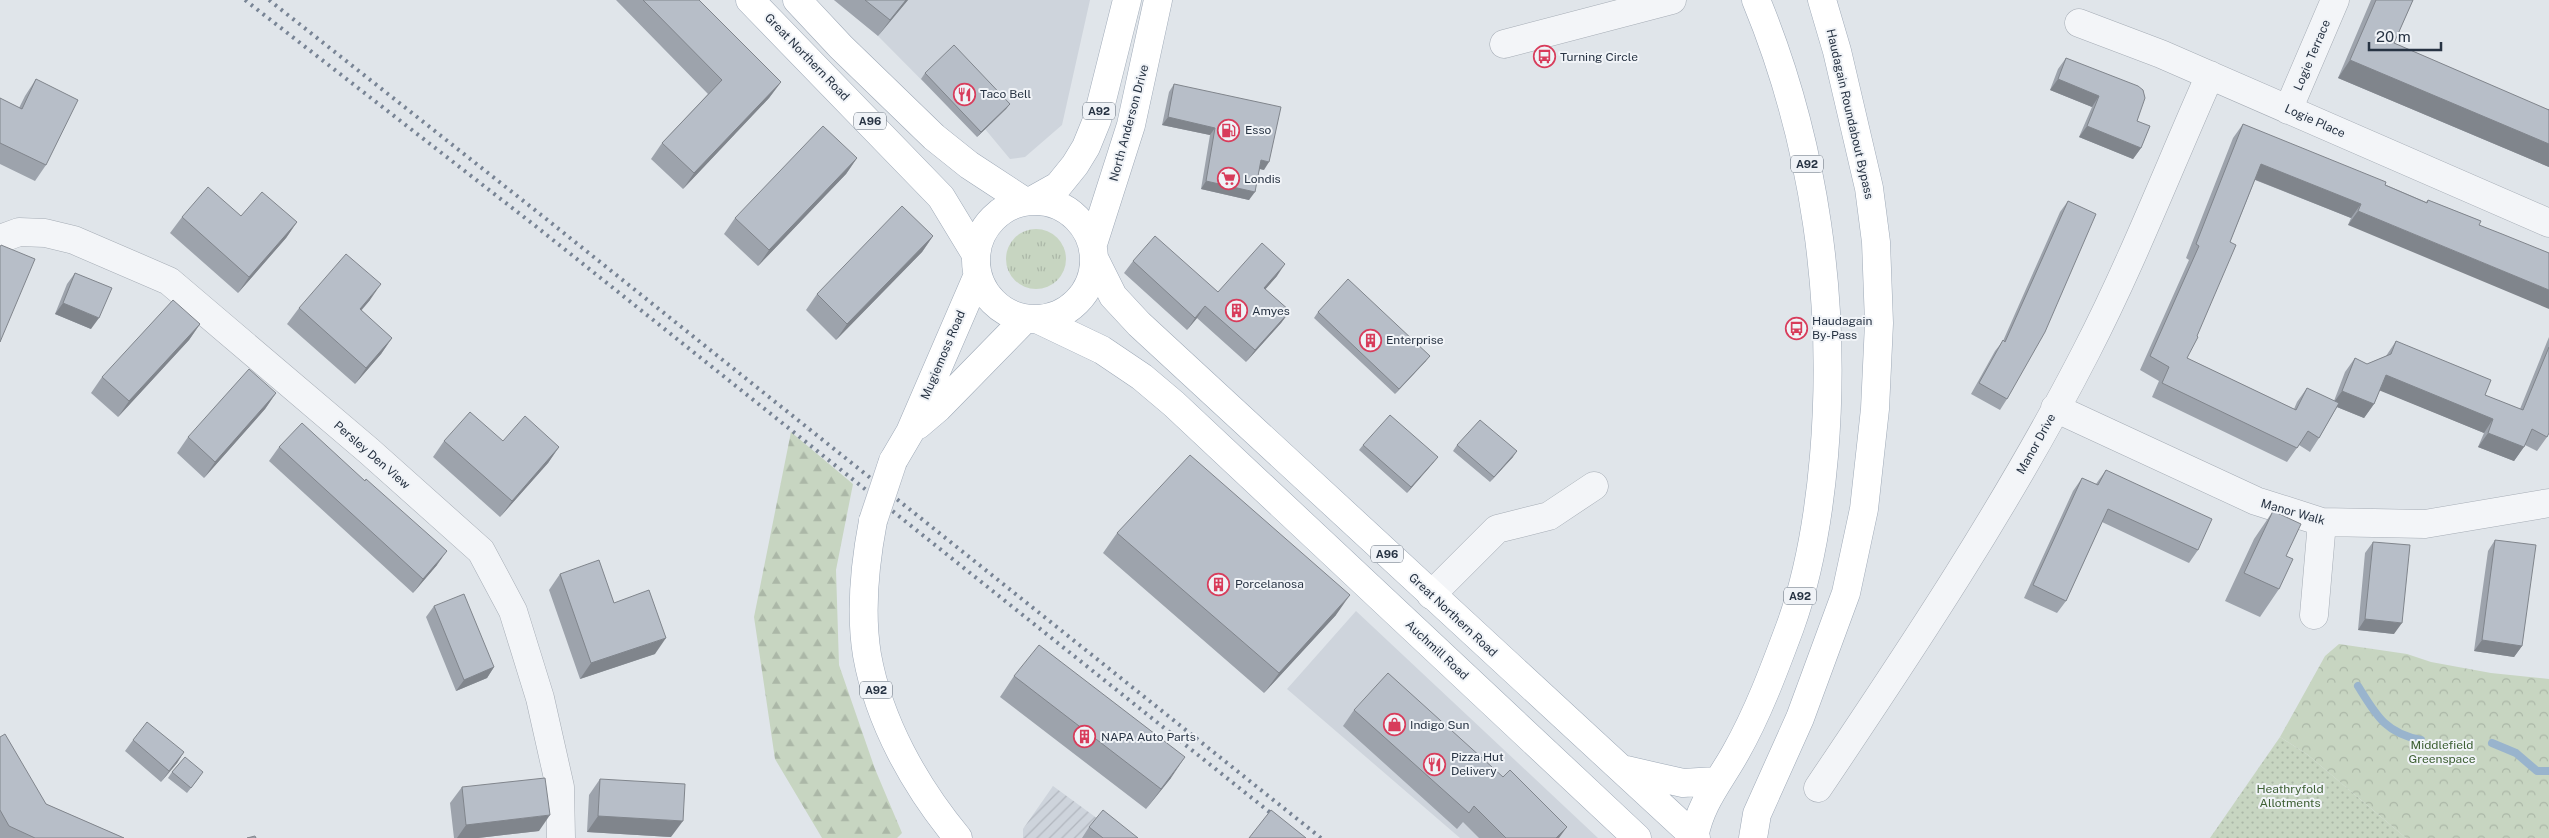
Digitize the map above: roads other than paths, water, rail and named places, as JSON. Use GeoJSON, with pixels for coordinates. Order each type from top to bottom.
{"type":"FeatureCollection","features":[{"type":"Feature","properties":{"kind":"main road","name":"Great Northern Road"},"geometry":{"type":"LineString","coordinates":[[750,0],[941,197],[976,265]]}},
{"type":"Feature","properties":{"kind":"main road","name":"A96"},"geometry":{"type":"LineString","coordinates":[[797,0],[841,47],[934,137],[969,165],[1028,200]]}},
{"type":"Feature","properties":{"kind":"main road","name":"A92"},"geometry":{"type":"LineString","coordinates":[[976,265],[980,235],[991,219],[1006,207],[1028,200],[1058,186],[1075,165],[1086,147],[1097,120],[1127,0]]}},
{"type":"Feature","properties":{"kind":"main road","name":"North Anderson Drive"},"geometry":{"type":"LineString","coordinates":[[1094,252],[1137,103],[1158,0]]}},
{"type":"Feature","properties":{"kind":"main road","name":"A92"},"geometry":{"type":"LineString","coordinates":[[1695,837],[1702,812],[1716,781],[1735,753],[1753,719],[1793,617],[1803,585],[1818,513],[1826,429],[1825,298],[1815,211],[1789,91],[1756,0]]}},
{"type":"Feature","properties":{"kind":"main road","name":"Haudagain Roundabout Bypass"},"geometry":{"type":"LineString","coordinates":[[1753,838],[1757,814],[1800,718],[1846,593],[1864,509],[1875,409],[1879,323],[1876,242],[1870,197],[1836,51],[1822,0]]}},
{"type":"Feature","properties":{"kind":"main road"},"geometry":{"type":"LineString","coordinates":[[1028,200],[1052,202],[1070,212],[1084,226],[1094,252]]}},
{"type":"Feature","properties":{"kind":"main road","name":"Great Northern Road"},"geometry":{"type":"LineString","coordinates":[[1094,252],[1113,296],[1139,324],[1238,413],[1695,837]]}},
{"type":"Feature","properties":{"kind":"main road","name":"A92"},"geometry":{"type":"LineString","coordinates":[[1031,319],[1058,315],[1076,303],[1089,286],[1094,252]]}},
{"type":"Feature","properties":{"kind":"main road"},"geometry":{"type":"LineString","coordinates":[[976,265],[984,292],[995,305],[1009,314],[1031,319]]}},
{"type":"Feature","properties":{"kind":"main road","name":"Mugiemoss Road"},"geometry":{"type":"LineString","coordinates":[[958,838],[917,782],[884,715],[867,655],[865,627],[867,563],[873,521],[893,461],[910,432],[976,265]]}},
{"type":"Feature","properties":{"kind":"main road","name":"Mugiemoss Road"},"geometry":{"type":"LineString","coordinates":[[910,432],[938,408],[1031,319]]}},
{"type":"Feature","properties":{"kind":"main road","name":"Auchmill Road"},"geometry":{"type":"LineString","coordinates":[[1031,319],[1102,350],[1142,377],[1174,404],[1637,838]]}},
{"type":"Feature","properties":{"kind":"main road"},"geometry":{"type":"LineString","coordinates":[[1622,769],[1662,780],[1683,783],[1716,781]]}},
{"type":"Feature","properties":{"kind":"street"},"geometry":{"type":"LineString","coordinates":[[1504,44],[1672,0]]}},
{"type":"Feature","properties":{"kind":"street","name":"Logie Terrace"},"geometry":{"type":"LineString","coordinates":[[2288,110],[2335,0]]}},
{"type":"Feature","properties":{"kind":"street","name":"Logie Place"},"geometry":{"type":"LineString","coordinates":[[2079,23],[2210,75],[2549,223]]}},
{"type":"Feature","properties":{"kind":"street","name":"Manor Drive"},"geometry":{"type":"LineString","coordinates":[[1818,788],[1968,560],[2055,408],[2108,306],[2210,75]]}},
{"type":"Feature","properties":{"kind":"street","name":"Persley Den View"},"geometry":{"type":"LineString","coordinates":[[0,239],[20,232],[45,232],[74,240],[169,281],[369,451],[481,551],[513,611],[540,698],[560,787],[561,838]]}},
{"type":"Feature","properties":{"kind":"street","name":"Manor Walk"},"geometry":{"type":"LineString","coordinates":[[2055,408],[2256,502],[2322,522],[2425,524],[2549,503]]}},
{"type":"Feature","properties":{"kind":"street"},"geometry":{"type":"LineString","coordinates":[[1431,594],[1497,529],[1550,516],[1594,486]]}},
{"type":"Feature","properties":{"kind":"street"},"geometry":{"type":"LineString","coordinates":[[2314,615],[2322,522]]}},
{"type":"Feature","properties":{"kind":"waterway"},"geometry":{"type":"LineString","coordinates":[[2358,686],[2370,706],[2383,721],[2398,733],[2421,740]]}},
{"type":"Feature","properties":{"kind":"waterway"},"geometry":{"type":"LineString","coordinates":[[2492,743],[2516,753],[2537,771],[2549,771]]}},
{"type":"Feature","properties":{"kind":"railway"},"geometry":{"type":"LineString","coordinates":[[245,0],[538,228],[1302,838]]}},
{"type":"Feature","properties":{"kind":"railway"},"geometry":{"type":"LineString","coordinates":[[269,0],[1321,838]]}},
{"type":"Feature","properties":{"kind":"place","name":"Turning Circle"},"geometry":{"type":"Point","coordinates":[1544,57]}},
{"type":"Feature","properties":{"kind":"place","name":"Taco Bell"},"geometry":{"type":"Point","coordinates":[964,94]}},
{"type":"Feature","properties":{"kind":"place","name":"Esso"},"geometry":{"type":"Point","coordinates":[1229,130]}},
{"type":"Feature","properties":{"kind":"place","name":"Londis"},"geometry":{"type":"Point","coordinates":[1228,179]}},
{"type":"Feature","properties":{"kind":"place","name":"Amyes"},"geometry":{"type":"Point","coordinates":[1236,311]}},
{"type":"Feature","properties":{"kind":"place","name":"Haudagain By-Pass"},"geometry":{"type":"Point","coordinates":[1796,328]}},
{"type":"Feature","properties":{"kind":"place","name":"Enterprise"},"geometry":{"type":"Point","coordinates":[1370,340]}},
{"type":"Feature","properties":{"kind":"place","name":"Porcelanosa"},"geometry":{"type":"Point","coordinates":[1219,584]}},
{"type":"Feature","properties":{"kind":"place","name":"Indigo Sun"},"geometry":{"type":"Point","coordinates":[1394,725]}},
{"type":"Feature","properties":{"kind":"place","name":"NAPA Auto Parts"},"geometry":{"type":"Point","coordinates":[1085,737]}},
{"type":"Feature","properties":{"kind":"place","name":"Pizza Hut Delivery"},"geometry":{"type":"Point","coordinates":[1435,764]}},
{"type":"Feature","properties":{"kind":"park label","name":"Middlefield Greenspace"},"geometry":{"type":"Point","coordinates":[2442,752]}},
{"type":"Feature","properties":{"kind":"park label","name":"Heathryfold Allotments"},"geometry":{"type":"Point","coordinates":[2290,796]}}]}
